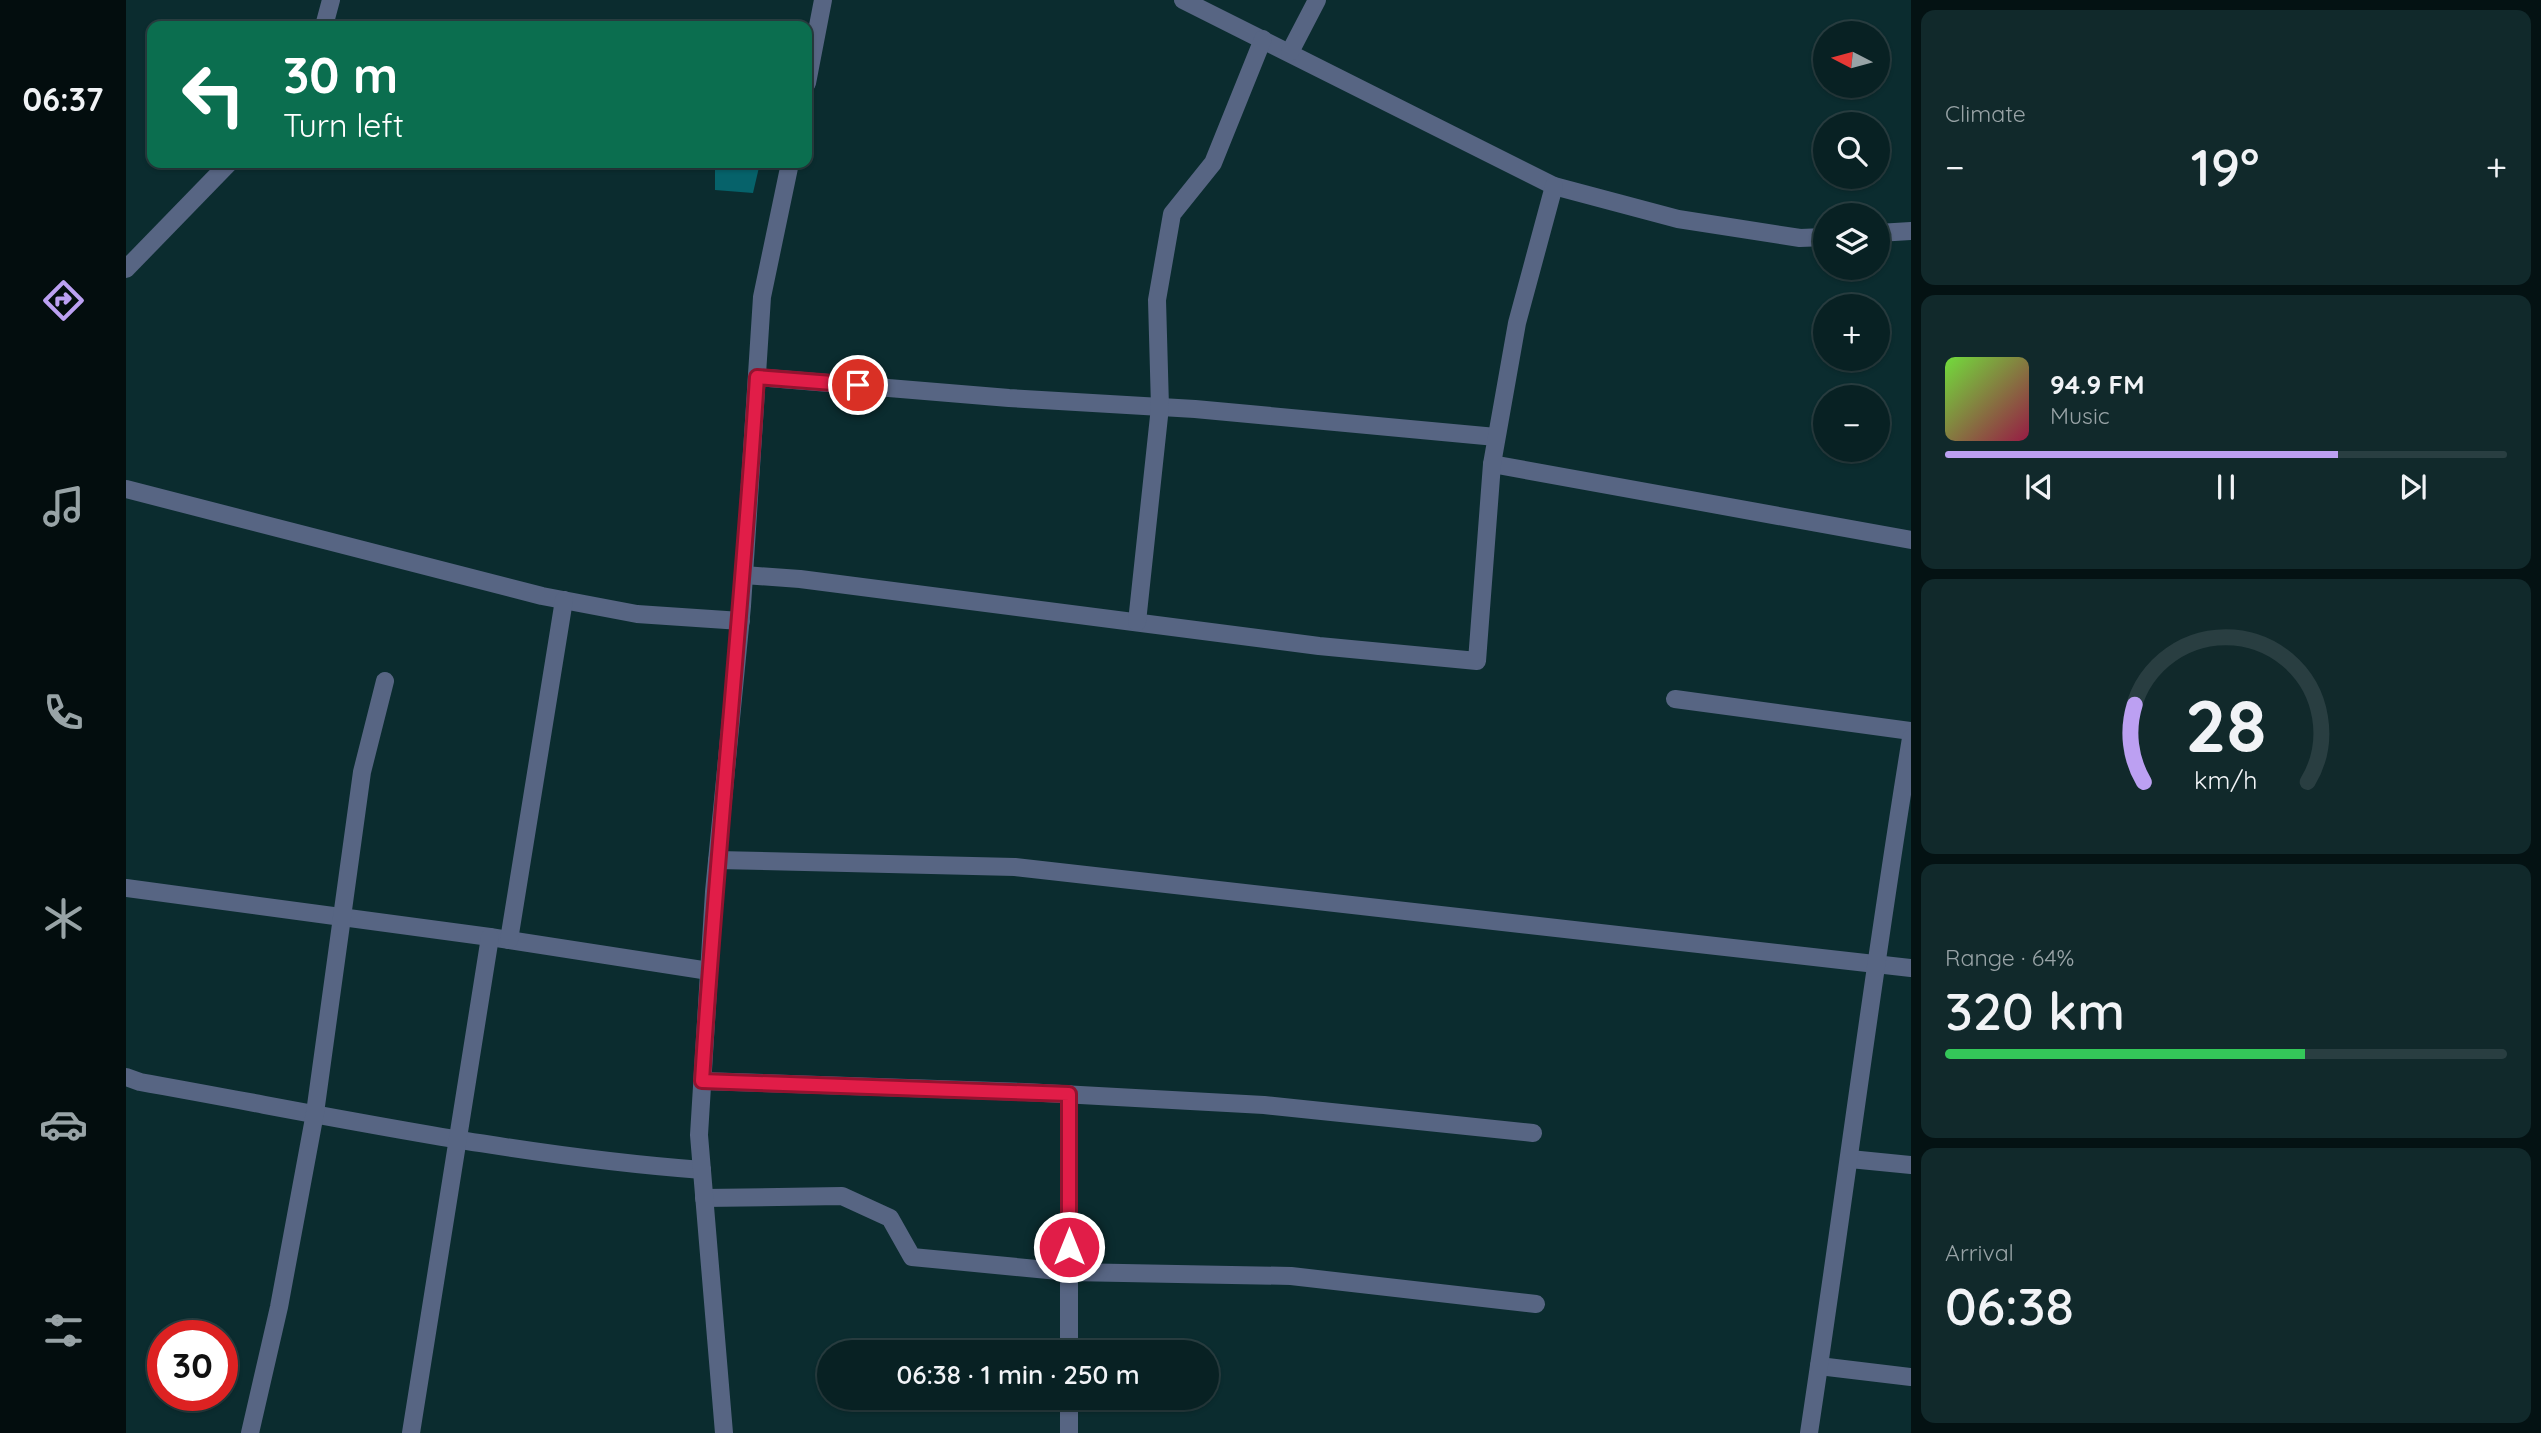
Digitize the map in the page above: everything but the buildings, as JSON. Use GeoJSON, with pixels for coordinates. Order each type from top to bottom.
{"type":"FeatureCollection","features":[{"type":"Feature","properties":{"kind":"street"},"geometry":{"type":"LineString","coordinates":[[325,21],[331,0]]}},
{"type":"Feature","properties":{"kind":"street"},"geometry":{"type":"LineString","coordinates":[[812,57],[823,0]]}},
{"type":"Feature","properties":{"kind":"street"},"geometry":{"type":"LineString","coordinates":[[1183,0],[1554,186],[1678,219],[1800,238],[1813,237]]}},
{"type":"Feature","properties":{"kind":"street"},"geometry":{"type":"LineString","coordinates":[[1290,52],[1317,0]]}},
{"type":"Feature","properties":{"kind":"street"},"geometry":{"type":"LineString","coordinates":[[1137,622],[1160,407],[1157,300],[1172,214],[1213,163],[1263,39]]}},
{"type":"Feature","properties":{"kind":"street"},"geometry":{"type":"LineString","coordinates":[[126,269],[224,168]]}},
{"type":"Feature","properties":{"kind":"street"},"geometry":{"type":"LineString","coordinates":[[724,1433],[699,1135],[717,860],[741,621],[762,297],[789,168]]}},
{"type":"Feature","properties":{"kind":"street"},"geometry":{"type":"LineString","coordinates":[[744,575],[800,579],[1319,646],[1477,661],[1496,437],[1517,323],[1554,186]]}},
{"type":"Feature","properties":{"kind":"street"},"geometry":{"type":"LineString","coordinates":[[1890,232],[1911,231]]}},
{"type":"Feature","properties":{"kind":"street"},"geometry":{"type":"LineString","coordinates":[[757,377],[1160,407],[1496,437]]}},
{"type":"Feature","properties":{"kind":"street"},"geometry":{"type":"LineString","coordinates":[[1492,464],[1911,540]]}},
{"type":"Feature","properties":{"kind":"street"},"geometry":{"type":"LineString","coordinates":[[126,489],[564,600],[637,614],[741,621]]}},
{"type":"Feature","properties":{"kind":"street"},"geometry":{"type":"LineString","coordinates":[[509,940],[564,600]]}},
{"type":"Feature","properties":{"kind":"street"},"geometry":{"type":"LineString","coordinates":[[250,1433],[279,1307],[315,1113],[362,772],[385,681]]}},
{"type":"Feature","properties":{"kind":"street"},"geometry":{"type":"LineString","coordinates":[[1675,699],[1911,731]]}},
{"type":"Feature","properties":{"kind":"street"},"geometry":{"type":"LineString","coordinates":[[1809,1433],[1850,1159],[1874,964],[1911,738]]}},
{"type":"Feature","properties":{"kind":"street"},"geometry":{"type":"LineString","coordinates":[[717,860],[1015,867],[1911,968]]}},
{"type":"Feature","properties":{"kind":"street"},"geometry":{"type":"LineString","coordinates":[[126,888],[490,937],[709,971]]}},
{"type":"Feature","properties":{"kind":"street"},"geometry":{"type":"LineString","coordinates":[[411,1433],[490,937]]}},
{"type":"Feature","properties":{"kind":"street"},"geometry":{"type":"LineString","coordinates":[[126,1077],[139,1082],[457,1137],[631,1165],[702,1170]]}},
{"type":"Feature","properties":{"kind":"street"},"geometry":{"type":"LineString","coordinates":[[702,1081],[1069,1094],[1264,1105],[1533,1133]]}},
{"type":"Feature","properties":{"kind":"street"},"geometry":{"type":"LineString","coordinates":[[1069,1094],[1069,1340]]}},
{"type":"Feature","properties":{"kind":"street"},"geometry":{"type":"LineString","coordinates":[[1850,1159],[1911,1165]]}},
{"type":"Feature","properties":{"kind":"street"},"geometry":{"type":"LineString","coordinates":[[704,1198],[842,1196],[890,1218],[912,1257],[1069,1272],[1291,1276],[1536,1304]]}},
{"type":"Feature","properties":{"kind":"street"},"geometry":{"type":"LineString","coordinates":[[1819,1366],[1911,1377]]}},
{"type":"Feature","properties":{"kind":"street"},"geometry":{"type":"LineString","coordinates":[[1069,1410],[1069,1433]]}},
{"type":"Feature","properties":{"kind":"route"},"geometry":{"type":"LineString","coordinates":[[858,385],[757,377],[742,606],[714,892],[702,1081],[1069,1094],[1069,1247]]}}]}
